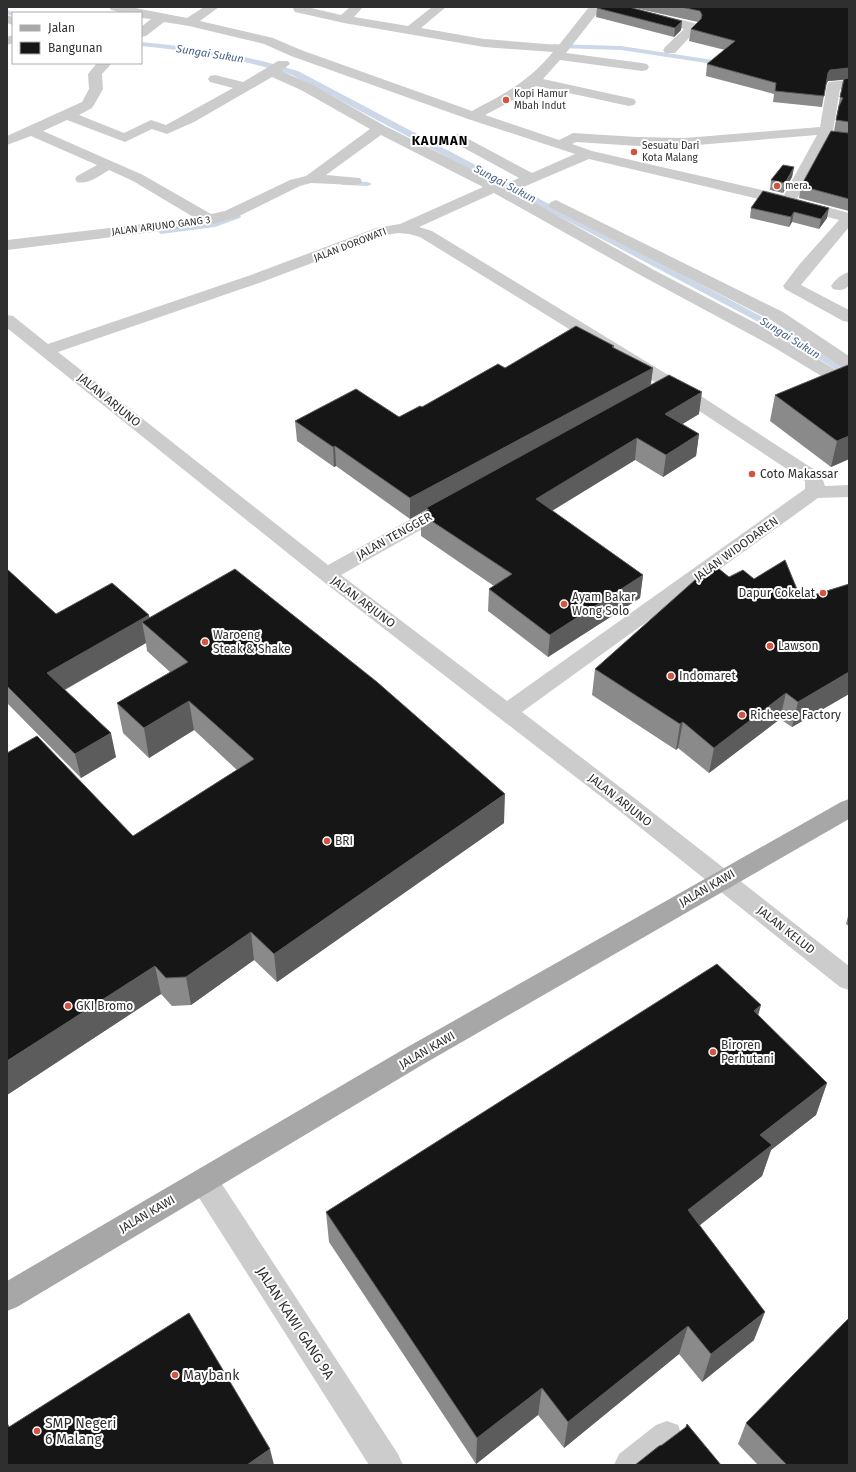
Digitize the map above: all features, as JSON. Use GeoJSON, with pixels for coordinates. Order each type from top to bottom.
{"type":"FeatureCollection","features":[{"type":"Feature","properties":{"kind":"main road","name":"JALAN KAWI"},"geometry":{"type":"LineString","coordinates":[[7,1297],[400,1065],[849,808]]}},
{"type":"Feature","properties":{"kind":"street"},"geometry":{"type":"LineString","coordinates":[[115,7],[134,12]]}},
{"type":"Feature","properties":{"kind":"street"},"geometry":{"type":"LineString","coordinates":[[189,22],[213,7]]}},
{"type":"Feature","properties":{"kind":"street"},"geometry":{"type":"LineString","coordinates":[[346,23],[357,7]]}},
{"type":"Feature","properties":{"kind":"street"},"geometry":{"type":"LineString","coordinates":[[414,28],[440,7]]}},
{"type":"Feature","properties":{"kind":"street"},"geometry":{"type":"LineString","coordinates":[[472,116],[510,96],[533,81],[563,49],[596,7]]}},
{"type":"Feature","properties":{"kind":"street"},"geometry":{"type":"LineString","coordinates":[[299,9],[346,23],[414,28],[484,43],[563,49],[642,68]]}},
{"type":"Feature","properties":{"kind":"street"},"geometry":{"type":"LineString","coordinates":[[142,14],[189,22],[268,41],[296,53],[560,146],[588,154],[788,201],[849,218],[791,286],[849,317]]}},
{"type":"Feature","properties":{"kind":"street"},"geometry":{"type":"LineString","coordinates":[[643,15],[693,27],[670,50]]}},
{"type":"Feature","properties":{"kind":"street"},"geometry":{"type":"LineString","coordinates":[[142,32],[161,18]]}},
{"type":"Feature","properties":{"kind":"street"},"geometry":{"type":"LineString","coordinates":[[67,115],[125,138],[151,124],[167,130],[246,87],[271,72],[296,53]]}},
{"type":"Feature","properties":{"kind":"street"},"geometry":{"type":"LineString","coordinates":[[7,141],[87,105],[96,90],[94,79],[95,71],[104,64]]}},
{"type":"Feature","properties":{"kind":"street"},"geometry":{"type":"LineString","coordinates":[[271,72],[306,87],[380,128],[498,189],[648,273],[776,341],[849,385]]}},
{"type":"Feature","properties":{"kind":"street"},"geometry":{"type":"LineString","coordinates":[[215,79],[246,87]]}},
{"type":"Feature","properties":{"kind":"street"},"geometry":{"type":"LineString","coordinates":[[533,81],[629,102]]}},
{"type":"Feature","properties":{"kind":"street"},"geometry":{"type":"LineString","coordinates":[[788,201],[806,166],[832,131],[834,85],[849,84]]}},
{"type":"Feature","properties":{"kind":"street"},"geometry":{"type":"LineString","coordinates":[[311,179],[380,128]]}},
{"type":"Feature","properties":{"kind":"street"},"geometry":{"type":"LineString","coordinates":[[30,130],[138,178],[210,220]]}},
{"type":"Feature","properties":{"kind":"street"},"geometry":{"type":"LineString","coordinates":[[560,146],[573,137],[613,140],[701,142],[778,133],[832,131]]}},
{"type":"Feature","properties":{"kind":"street"},"geometry":{"type":"LineString","coordinates":[[456,138],[579,217],[777,316],[849,364]]}},
{"type":"Feature","properties":{"kind":"street"},"geometry":{"type":"LineString","coordinates":[[402,229],[498,189],[525,182],[588,154]]}},
{"type":"Feature","properties":{"kind":"street"},"geometry":{"type":"LineString","coordinates":[[82,179],[108,165]]}},
{"type":"Feature","properties":{"kind":"street","name":"JALAN ARJUNO GANG 3"},"geometry":{"type":"LineString","coordinates":[[7,245],[188,224],[210,220],[230,215],[295,183],[311,179],[355,181]]}},
{"type":"Feature","properties":{"kind":"street","name":"JALAN DOROWATI"},"geometry":{"type":"LineString","coordinates":[[47,350],[252,281],[312,259],[380,231],[402,229],[413,230],[426,234],[672,385]]}},
{"type":"Feature","properties":{"kind":"street","name":"JALAN ARJUNO"},"geometry":{"type":"LineString","coordinates":[[10,326],[47,350],[326,574],[507,712],[722,880]]}},
{"type":"Feature","properties":{"kind":"street"},"geometry":{"type":"LineString","coordinates":[[651,396],[672,385],[814,478],[816,485],[814,492],[849,491]]}},
{"type":"Feature","properties":{"kind":"street","name":"JALAN WIDODAREN"},"geometry":{"type":"LineString","coordinates":[[507,712],[814,492]]}},
{"type":"Feature","properties":{"kind":"street","name":"JALAN TENGGER"},"geometry":{"type":"LineString","coordinates":[[326,574],[465,497]]}},
{"type":"Feature","properties":{"kind":"street","name":"JALAN KELUD"},"geometry":{"type":"LineString","coordinates":[[722,880],[849,980]]}},
{"type":"Feature","properties":{"kind":"street","name":"JALAN KAWI GANG 9A"},"geometry":{"type":"LineString","coordinates":[[204,1181],[387,1465]]}},
{"type":"Feature","properties":{"kind":"street"},"geometry":{"type":"LineString","coordinates":[[630,1465],[666,1436]]}},
{"type":"Feature","properties":{"kind":"building"},"geometry":{"type":"Polygon","coordinates":[[[629,7],[682,21],[675,28],[597,8],[629,7]]]}},
{"type":"Feature","properties":{"kind":"building"},"geometry":{"type":"Polygon","coordinates":[[[681,7],[849,7],[849,68],[830,70],[828,73],[824,96],[775,91],[776,83],[707,64],[735,41],[691,29],[701,19],[702,15],[700,11],[681,7]]]}},
{"type":"Feature","properties":{"kind":"building"},"geometry":{"type":"Polygon","coordinates":[[[849,78],[849,122],[836,120],[839,106],[843,98],[840,97],[844,79],[849,78]]]}},
{"type":"Feature","properties":{"kind":"building"},"geometry":{"type":"Polygon","coordinates":[[[831,131],[849,133],[849,199],[801,186],[831,131]]]}},
{"type":"Feature","properties":{"kind":"building"},"geometry":{"type":"Polygon","coordinates":[[[783,165],[794,167],[785,183],[771,180],[783,165]]]}},
{"type":"Feature","properties":{"kind":"building"},"geometry":{"type":"Polygon","coordinates":[[[763,191],[829,208],[821,219],[794,212],[791,217],[751,208],[763,191]]]}},
{"type":"Feature","properties":{"kind":"building"},"geometry":{"type":"Polygon","coordinates":[[[576,326],[653,368],[410,498],[335,446],[333,447],[295,421],[356,389],[399,417],[420,406],[422,407],[498,364],[505,368],[576,326]]]}},
{"type":"Feature","properties":{"kind":"building"},"geometry":{"type":"Polygon","coordinates":[[[848,365],[849,436],[837,441],[775,395],[848,365]]]}},
{"type":"Feature","properties":{"kind":"building"},"geometry":{"type":"Polygon","coordinates":[[[669,375],[702,392],[665,414],[699,434],[666,455],[637,438],[536,499],[643,575],[550,635],[489,589],[512,574],[421,514],[429,510],[426,508],[669,375]]]}},
{"type":"Feature","properties":{"kind":"building"},"geometry":{"type":"Polygon","coordinates":[[[785,560],[801,599],[849,584],[849,672],[798,702],[786,693],[714,748],[683,722],[680,724],[595,669],[713,564],[729,577],[743,570],[754,579],[785,560]]]}},
{"type":"Feature","properties":{"kind":"building"},"geometry":{"type":"Polygon","coordinates":[[[7,569],[56,614],[112,583],[149,615],[47,673],[111,733],[75,754],[7,686],[7,569]]]}},
{"type":"Feature","properties":{"kind":"building"},"geometry":{"type":"Polygon","coordinates":[[[235,569],[377,682],[505,794],[274,954],[251,932],[186,977],[166,978],[155,966],[7,1061],[7,753],[37,736],[133,836],[254,759],[189,701],[144,728],[117,703],[188,662],[142,622],[235,569]]]}},
{"type":"Feature","properties":{"kind":"building"},"geometry":{"type":"Polygon","coordinates":[[[717,964],[761,1005],[754,1011],[827,1083],[760,1135],[772,1145],[688,1210],[765,1312],[711,1354],[688,1326],[568,1422],[542,1388],[477,1438],[326,1212],[717,964]]]}},
{"type":"Feature","properties":{"kind":"building","name":"Maybank"},"geometry":{"type":"Polygon","coordinates":[[[189,1313],[270,1449],[247,1465],[7,1465],[7,1423],[9,1427],[189,1313]]]}},
{"type":"Feature","properties":{"kind":"building"},"geometry":{"type":"Polygon","coordinates":[[[849,1318],[849,1465],[787,1465],[746,1423],[849,1318]]]}},
{"type":"Feature","properties":{"kind":"building"},"geometry":{"type":"Polygon","coordinates":[[[687,1424],[721,1465],[635,1465],[686,1427],[687,1424]]]}},
{"type":"Feature","properties":{"kind":"waterway","name":"Sungai Sukun"},"geometry":{"type":"LineString","coordinates":[[7,12],[12,14]]}},
{"type":"Feature","properties":{"kind":"waterway","name":"Sungai Sukun"},"geometry":{"type":"LineString","coordinates":[[142,44],[219,54],[257,62],[295,73],[771,325],[849,375]]}},
{"type":"Feature","properties":{"kind":"waterway"},"geometry":{"type":"LineString","coordinates":[[556,46],[621,48],[726,64]]}},
{"type":"Feature","properties":{"kind":"waterway"},"geometry":{"type":"LineString","coordinates":[[345,183],[368,184]]}},
{"type":"Feature","properties":{"kind":"waterway"},"geometry":{"type":"LineString","coordinates":[[161,231],[215,224],[237,216]]}},
{"type":"Feature","properties":{"kind":"place","name":"Kopi Hamur Mbah Indut"},"geometry":{"type":"Point","coordinates":[506,100]}},
{"type":"Feature","properties":{"kind":"place","name":"Sesuatu Dari Kota Malang"},"geometry":{"type":"Point","coordinates":[634,152]}},
{"type":"Feature","properties":{"kind":"place","name":"mera."},"geometry":{"type":"Point","coordinates":[777,186]}},
{"type":"Feature","properties":{"kind":"place","name":"Coto Makassar"},"geometry":{"type":"Point","coordinates":[752,474]}},
{"type":"Feature","properties":{"kind":"place","name":"Dapur Cokelat"},"geometry":{"type":"Point","coordinates":[823,593]}},
{"type":"Feature","properties":{"kind":"place","name":"Ayam Bakar Wong Solo"},"geometry":{"type":"Point","coordinates":[564,604]}},
{"type":"Feature","properties":{"kind":"place","name":"Waroeng Steak & Shake"},"geometry":{"type":"Point","coordinates":[205,642]}},
{"type":"Feature","properties":{"kind":"place","name":"Lawson"},"geometry":{"type":"Point","coordinates":[770,646]}},
{"type":"Feature","properties":{"kind":"place","name":"Indomaret"},"geometry":{"type":"Point","coordinates":[671,676]}},
{"type":"Feature","properties":{"kind":"place","name":"Richeese Factory"},"geometry":{"type":"Point","coordinates":[742,715]}},
{"type":"Feature","properties":{"kind":"place","name":"BRI"},"geometry":{"type":"Point","coordinates":[327,841]}},
{"type":"Feature","properties":{"kind":"place","name":"GKI Bromo"},"geometry":{"type":"Point","coordinates":[68,1006]}},
{"type":"Feature","properties":{"kind":"place","name":"Biroren Perhutani"},"geometry":{"type":"Point","coordinates":[713,1052]}},
{"type":"Feature","properties":{"kind":"place","name":"Maybank"},"geometry":{"type":"Point","coordinates":[175,1375]}},
{"type":"Feature","properties":{"kind":"place","name":"SMP Negeri 6 Malang"},"geometry":{"type":"Point","coordinates":[37,1431]}},
{"type":"Feature","properties":{"kind":"district","name":"KAUMAN"},"geometry":{"type":"Point","coordinates":[440,140]}}]}
